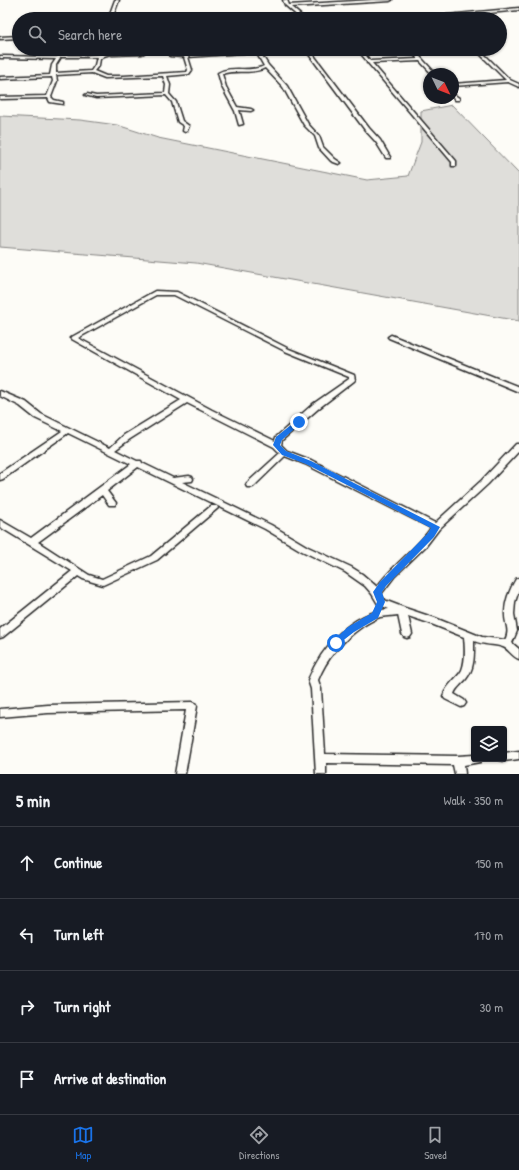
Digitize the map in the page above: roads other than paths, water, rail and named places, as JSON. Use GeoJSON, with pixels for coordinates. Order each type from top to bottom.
{"type":"FeatureCollection","features":[{"type":"Feature","properties":{"kind":"street"},"geometry":{"type":"LineString","coordinates":[[113,12],[117,0]]}},
{"type":"Feature","properties":{"kind":"street"},"geometry":{"type":"LineString","coordinates":[[285,0],[286,4],[295,12]]}},
{"type":"Feature","properties":{"kind":"street"},"geometry":{"type":"LineString","coordinates":[[289,6],[390,0]]}},
{"type":"Feature","properties":{"kind":"street"},"geometry":{"type":"LineString","coordinates":[[495,12],[519,9]]}},
{"type":"Feature","properties":{"kind":"street"},"geometry":{"type":"LineString","coordinates":[[0,38],[12,37]]}},
{"type":"Feature","properties":{"kind":"street"},"geometry":{"type":"LineString","coordinates":[[0,58],[102,56]]}},
{"type":"Feature","properties":{"kind":"street"},"geometry":{"type":"LineString","coordinates":[[92,72],[98,65],[98,58],[102,56]]}},
{"type":"Feature","properties":{"kind":"street"},"geometry":{"type":"LineString","coordinates":[[0,78],[92,72],[103,76],[112,77],[165,75],[190,72],[186,56]]}},
{"type":"Feature","properties":{"kind":"street"},"geometry":{"type":"LineString","coordinates":[[260,56],[266,66],[285,86],[307,126],[317,136],[321,147],[333,160],[339,163]]}},
{"type":"Feature","properties":{"kind":"street"},"geometry":{"type":"LineString","coordinates":[[312,56],[388,157]]}},
{"type":"Feature","properties":{"kind":"street"},"geometry":{"type":"LineString","coordinates":[[364,56],[441,145],[454,162],[454,165]]}},
{"type":"Feature","properties":{"kind":"street"},"geometry":{"type":"LineString","coordinates":[[417,56],[428,68]]}},
{"type":"Feature","properties":{"kind":"street"},"geometry":{"type":"LineString","coordinates":[[483,56],[509,81],[519,86]]}},
{"type":"Feature","properties":{"kind":"street"},"geometry":{"type":"LineString","coordinates":[[49,97],[55,81],[53,75],[54,63],[58,57]]}},
{"type":"Feature","properties":{"kind":"street"},"geometry":{"type":"LineString","coordinates":[[368,62],[421,60]]}},
{"type":"Feature","properties":{"kind":"street"},"geometry":{"type":"LineString","coordinates":[[241,124],[241,117],[226,93],[220,73],[231,70],[258,69],[266,66]]}},
{"type":"Feature","properties":{"kind":"street"},"geometry":{"type":"LineString","coordinates":[[165,75],[168,85],[167,94],[174,102],[180,122],[187,126],[185,131]]}},
{"type":"Feature","properties":{"kind":"street"},"geometry":{"type":"LineString","coordinates":[[459,85],[509,81]]}},
{"type":"Feature","properties":{"kind":"street"},"geometry":{"type":"LineString","coordinates":[[87,95],[96,97],[167,94]]}},
{"type":"Feature","properties":{"kind":"street"},"geometry":{"type":"LineString","coordinates":[[0,98],[49,97],[52,101],[61,103]]}},
{"type":"Feature","properties":{"kind":"street"},"geometry":{"type":"LineString","coordinates":[[236,108],[251,110]]}},
{"type":"Feature","properties":{"kind":"street"},"geometry":{"type":"LineString","coordinates":[[277,445],[279,439],[316,406],[352,380],[352,376],[287,350],[175,293],[155,293],[73,338],[186,400],[277,445],[284,453],[308,462],[436,527]]}},
{"type":"Feature","properties":{"kind":"street"},"geometry":{"type":"LineString","coordinates":[[391,337],[519,390]]}},
{"type":"Feature","properties":{"kind":"street"},"geometry":{"type":"LineString","coordinates":[[2,395],[38,416],[268,527],[303,548],[355,574],[378,592],[381,602],[375,615]]}},
{"type":"Feature","properties":{"kind":"street"},"geometry":{"type":"LineString","coordinates":[[110,451],[127,437],[186,400]]}},
{"type":"Feature","properties":{"kind":"street"},"geometry":{"type":"LineString","coordinates":[[0,477],[68,430]]}},
{"type":"Feature","properties":{"kind":"street"},"geometry":{"type":"LineString","coordinates":[[378,592],[406,559],[431,535],[436,527],[485,482],[519,446]]}},
{"type":"Feature","properties":{"kind":"street"},"geometry":{"type":"LineString","coordinates":[[250,486],[284,453]]}},
{"type":"Feature","properties":{"kind":"street"},"geometry":{"type":"LineString","coordinates":[[32,542],[138,463]]}},
{"type":"Feature","properties":{"kind":"street"},"geometry":{"type":"LineString","coordinates":[[170,481],[188,479]]}},
{"type":"Feature","properties":{"kind":"street"},"geometry":{"type":"LineString","coordinates":[[103,490],[112,503]]}},
{"type":"Feature","properties":{"kind":"street"},"geometry":{"type":"LineString","coordinates":[[0,523],[86,577],[103,582],[154,558],[214,508]]}},
{"type":"Feature","properties":{"kind":"street"},"geometry":{"type":"LineString","coordinates":[[0,634],[78,571]]}},
{"type":"Feature","properties":{"kind":"street"},"geometry":{"type":"LineString","coordinates":[[507,644],[513,635],[513,627],[509,614],[519,581]]}},
{"type":"Feature","properties":{"kind":"street"},"geometry":{"type":"LineString","coordinates":[[381,602],[402,611],[432,620],[481,640],[507,644],[519,655]]}},
{"type":"Feature","properties":{"kind":"street"},"geometry":{"type":"LineString","coordinates":[[321,774],[316,689],[312,680],[318,664],[336,643],[351,629],[375,615],[402,611]]}},
{"type":"Feature","properties":{"kind":"street"},"geometry":{"type":"LineString","coordinates":[[402,611],[407,634]]}},
{"type":"Feature","properties":{"kind":"street"},"geometry":{"type":"LineString","coordinates":[[461,703],[448,696],[450,689],[465,672],[469,654],[469,635]]}},
{"type":"Feature","properties":{"kind":"street"},"geometry":{"type":"LineString","coordinates":[[0,713],[48,709],[192,706],[180,774]]}},
{"type":"Feature","properties":{"kind":"street"},"geometry":{"type":"LineString","coordinates":[[507,756],[519,755]]}},
{"type":"Feature","properties":{"kind":"street"},"geometry":{"type":"LineString","coordinates":[[320,758],[458,761],[471,760]]}},
{"type":"Feature","properties":{"kind":"street"},"geometry":{"type":"LineString","coordinates":[[458,761],[460,774]]}}]}
